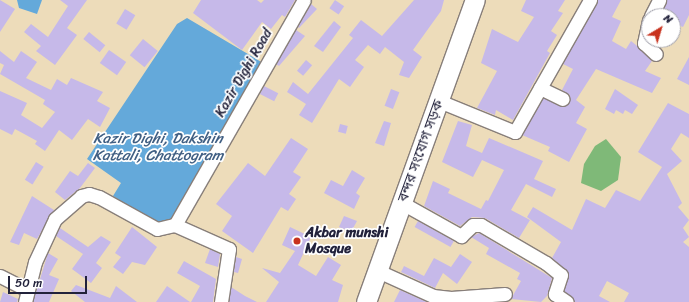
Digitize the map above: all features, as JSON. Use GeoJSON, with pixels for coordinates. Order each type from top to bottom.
{"type":"FeatureCollection","features":[{"type":"Feature","properties":{"kind":"highway","name":"বন্দর সংযোগ সড়ক"},"geometry":{"type":"LineString","coordinates":[[360,302],[466,0]]}},
{"type":"Feature","properties":{"kind":"highway","name":"বন্দর সংযোগ সড়ক"},"geometry":{"type":"LineString","coordinates":[[366,302],[475,0]]}},
{"type":"Feature","properties":{"kind":"street","name":"Kazir Dighi Road"},"geometry":{"type":"LineString","coordinates":[[175,225],[304,0]]}},
{"type":"Feature","properties":{"kind":"street"},"geometry":{"type":"LineString","coordinates":[[439,101],[511,132],[519,128],[590,0]]}},
{"type":"Feature","properties":{"kind":"street"},"geometry":{"type":"LineString","coordinates":[[649,48],[656,54]]}},
{"type":"Feature","properties":{"kind":"street"},"geometry":{"type":"LineString","coordinates":[[540,88],[563,99]]}},
{"type":"Feature","properties":{"kind":"street"},"geometry":{"type":"LineString","coordinates":[[0,276],[26,296],[35,262],[56,219],[80,196],[88,194],[99,197],[157,229],[175,225],[229,249],[221,302]]}},
{"type":"Feature","properties":{"kind":"street"},"geometry":{"type":"LineString","coordinates":[[402,203],[461,236],[473,225],[482,225],[546,263],[561,275],[555,294],[567,302]]}},
{"type":"Feature","properties":{"kind":"street"},"geometry":{"type":"LineString","coordinates":[[378,271],[433,296],[451,298],[504,294]]}},
{"type":"Feature","properties":{"kind":"green space"},"geometry":{"type":"Polygon","coordinates":[[[606,139],[621,157],[618,180],[601,191],[581,183],[584,164],[595,146],[606,139]]]}},
{"type":"Feature","properties":{"kind":"water"},"geometry":{"type":"Polygon","coordinates":[[[17,0],[42,0],[37,14],[19,8],[17,0]]]}},
{"type":"Feature","properties":{"kind":"water","name":"Kazir Dighi, Dakshin Kattali, Chattogram"},"geometry":{"type":"Polygon","coordinates":[[[187,18],[263,63],[173,223],[157,225],[113,196],[121,183],[87,159],[177,24],[187,18]]]}},
{"type":"Feature","properties":{"kind":"building"},"geometry":{"type":"Polygon","coordinates":[[[0,0],[15,9],[0,32],[0,0]]]}},
{"type":"Feature","properties":{"kind":"building"},"geometry":{"type":"Polygon","coordinates":[[[60,0],[87,0],[67,28],[77,35],[55,65],[36,51],[41,46],[24,32],[31,24],[48,37],[68,6],[60,0]]]}},
{"type":"Feature","properties":{"kind":"building"},"geometry":{"type":"Polygon","coordinates":[[[201,0],[257,0],[261,3],[264,0],[295,0],[285,17],[282,15],[271,29],[262,22],[242,50],[193,13],[201,0]]]}},
{"type":"Feature","properties":{"kind":"building"},"geometry":{"type":"Polygon","coordinates":[[[335,0],[344,6],[339,14],[329,8],[335,0]]]}},
{"type":"Feature","properties":{"kind":"building"},"geometry":{"type":"Polygon","coordinates":[[[414,0],[444,0],[441,11],[413,50],[422,57],[409,78],[399,75],[404,62],[385,47],[380,54],[368,45],[355,60],[364,67],[350,87],[339,79],[312,123],[299,115],[306,104],[287,92],[293,82],[308,94],[353,38],[349,35],[361,20],[382,36],[414,0]]]}},
{"type":"Feature","properties":{"kind":"building"},"geometry":{"type":"Polygon","coordinates":[[[526,0],[565,0],[558,11],[563,13],[551,31],[557,35],[547,51],[550,53],[513,120],[496,110],[495,115],[477,108],[497,71],[481,63],[492,29],[518,42],[534,17],[521,11],[526,0]]]}},
{"type":"Feature","properties":{"kind":"building"},"geometry":{"type":"Polygon","coordinates":[[[598,0],[621,0],[612,17],[621,21],[612,41],[626,49],[631,41],[652,61],[645,71],[661,78],[652,93],[596,69],[576,100],[585,107],[576,123],[587,129],[569,162],[548,151],[550,147],[522,135],[543,98],[563,107],[570,103],[570,95],[562,90],[573,69],[563,64],[598,0]]]}},
{"type":"Feature","properties":{"kind":"building"},"geometry":{"type":"Polygon","coordinates":[[[667,0],[689,0],[689,15],[683,27],[681,26],[681,8],[663,8],[667,0]]]}},
{"type":"Feature","properties":{"kind":"building"},"geometry":{"type":"Polygon","coordinates":[[[311,4],[317,9],[299,28],[298,27],[311,4]]]}},
{"type":"Feature","properties":{"kind":"building"},"geometry":{"type":"Polygon","coordinates":[[[125,9],[135,15],[127,30],[116,24],[125,9]]]}},
{"type":"Feature","properties":{"kind":"building"},"geometry":{"type":"Polygon","coordinates":[[[334,21],[341,27],[323,52],[314,46],[334,21]]]}},
{"type":"Feature","properties":{"kind":"building"},"geometry":{"type":"Polygon","coordinates":[[[296,30],[305,36],[279,66],[276,64],[296,30]]]}},
{"type":"Feature","properties":{"kind":"building"},"geometry":{"type":"Polygon","coordinates":[[[89,32],[105,45],[100,52],[83,39],[89,32]]]}},
{"type":"Feature","properties":{"kind":"building"},"geometry":{"type":"Polygon","coordinates":[[[143,39],[158,51],[145,67],[130,55],[143,39]]]}},
{"type":"Feature","properties":{"kind":"building"},"geometry":{"type":"Polygon","coordinates":[[[109,50],[126,62],[117,75],[100,63],[109,50]]]}},
{"type":"Feature","properties":{"kind":"building"},"geometry":{"type":"Polygon","coordinates":[[[0,51],[14,62],[21,51],[37,62],[26,78],[51,90],[57,79],[67,85],[71,78],[103,92],[97,101],[110,108],[100,127],[88,119],[72,140],[59,130],[45,151],[35,144],[37,141],[15,129],[12,135],[0,129],[0,91],[27,103],[21,115],[42,128],[55,112],[43,104],[45,100],[0,74],[4,65],[0,63],[0,51]]]}},
{"type":"Feature","properties":{"kind":"building"},"geometry":{"type":"Polygon","coordinates":[[[689,57],[689,85],[677,79],[689,57]]]}},
{"type":"Feature","properties":{"kind":"building"},"geometry":{"type":"Polygon","coordinates":[[[306,60],[312,65],[303,76],[297,71],[306,60]]]}},
{"type":"Feature","properties":{"kind":"building"},"geometry":{"type":"Polygon","coordinates":[[[264,86],[278,93],[274,101],[260,94],[264,86]]]}},
{"type":"Feature","properties":{"kind":"building"},"geometry":{"type":"Polygon","coordinates":[[[391,89],[399,92],[393,109],[385,106],[391,89]]]}},
{"type":"Feature","properties":{"kind":"building"},"geometry":{"type":"Polygon","coordinates":[[[615,89],[638,105],[632,114],[625,110],[623,114],[616,110],[614,114],[605,109],[615,89]]]}},
{"type":"Feature","properties":{"kind":"building"},"geometry":{"type":"Polygon","coordinates":[[[668,103],[689,114],[689,138],[681,133],[671,149],[682,161],[667,174],[682,203],[678,207],[689,220],[683,228],[689,237],[683,242],[689,247],[689,302],[624,302],[629,293],[607,281],[599,296],[610,302],[575,302],[564,291],[568,272],[552,258],[561,242],[527,217],[533,207],[572,230],[586,199],[605,208],[616,190],[640,201],[662,167],[638,152],[668,103]]]}},
{"type":"Feature","properties":{"kind":"building"},"geometry":{"type":"Polygon","coordinates":[[[384,121],[391,123],[384,146],[375,143],[384,121]]]}},
{"type":"Feature","properties":{"kind":"building"},"geometry":{"type":"Polygon","coordinates":[[[458,121],[472,125],[466,146],[482,153],[489,138],[543,161],[534,179],[556,189],[552,197],[526,184],[511,210],[530,220],[519,238],[485,218],[472,217],[460,226],[424,206],[433,181],[450,189],[448,193],[481,209],[486,200],[488,201],[504,170],[482,160],[473,177],[442,162],[458,121]]]}},
{"type":"Feature","properties":{"kind":"building"},"geometry":{"type":"Polygon","coordinates":[[[340,124],[348,126],[346,134],[338,132],[340,124]]]}},
{"type":"Feature","properties":{"kind":"building"},"geometry":{"type":"Polygon","coordinates":[[[291,138],[308,149],[293,172],[301,177],[289,194],[296,199],[288,211],[281,207],[253,253],[222,231],[232,216],[216,204],[248,163],[265,176],[291,138]]]}},
{"type":"Feature","properties":{"kind":"building"},"geometry":{"type":"Polygon","coordinates":[[[36,162],[44,167],[33,185],[25,180],[36,162]]]}},
{"type":"Feature","properties":{"kind":"building"},"geometry":{"type":"Polygon","coordinates":[[[88,163],[95,168],[80,188],[65,200],[55,192],[70,171],[78,176],[88,163]]]}},
{"type":"Feature","properties":{"kind":"building"},"geometry":{"type":"Polygon","coordinates":[[[352,170],[365,178],[356,193],[360,196],[354,209],[324,193],[331,180],[343,186],[352,170]]]}},
{"type":"Feature","properties":{"kind":"building"},"geometry":{"type":"Polygon","coordinates":[[[32,196],[54,210],[37,239],[24,233],[19,245],[10,242],[32,196]]]}},
{"type":"Feature","properties":{"kind":"building"},"geometry":{"type":"Polygon","coordinates":[[[344,216],[357,221],[351,232],[339,227],[344,216]]]}},
{"type":"Feature","properties":{"kind":"building"},"geometry":{"type":"Polygon","coordinates":[[[418,221],[454,241],[450,247],[415,227],[418,221]]]}},
{"type":"Feature","properties":{"kind":"building"},"geometry":{"type":"Polygon","coordinates":[[[132,227],[157,247],[145,265],[132,262],[123,274],[113,267],[121,257],[115,253],[132,227]]]}},
{"type":"Feature","properties":{"kind":"building"},"geometry":{"type":"Polygon","coordinates":[[[290,227],[311,237],[298,265],[316,276],[328,257],[341,265],[332,280],[343,285],[338,302],[266,302],[279,282],[262,268],[280,273],[295,251],[282,245],[290,227]]]}},
{"type":"Feature","properties":{"kind":"building"},"geometry":{"type":"Polygon","coordinates":[[[60,228],[88,247],[101,236],[111,242],[96,263],[102,268],[91,283],[72,269],[83,254],[56,236],[60,228]]]}},
{"type":"Feature","properties":{"kind":"building"},"geometry":{"type":"Polygon","coordinates":[[[479,233],[552,278],[547,296],[541,302],[511,299],[521,281],[517,279],[520,273],[486,254],[489,248],[471,237],[479,233]]]}},
{"type":"Feature","properties":{"kind":"building"},"geometry":{"type":"Polygon","coordinates":[[[210,249],[220,254],[218,267],[205,263],[210,249]]]}},
{"type":"Feature","properties":{"kind":"building"},"geometry":{"type":"Polygon","coordinates":[[[48,253],[58,259],[49,275],[59,279],[49,302],[33,302],[48,253]]]}},
{"type":"Feature","properties":{"kind":"building"},"geometry":{"type":"Polygon","coordinates":[[[460,254],[472,262],[457,284],[443,273],[435,288],[401,272],[404,266],[424,276],[434,258],[451,267],[460,254]]]}},
{"type":"Feature","properties":{"kind":"building"},"geometry":{"type":"Polygon","coordinates":[[[236,257],[242,259],[238,273],[234,272],[236,257]]]}},
{"type":"Feature","properties":{"kind":"building"},"geometry":{"type":"Polygon","coordinates":[[[184,261],[216,279],[213,302],[191,302],[200,286],[177,273],[184,261]]]}},
{"type":"Feature","properties":{"kind":"building"},"geometry":{"type":"Polygon","coordinates":[[[76,285],[110,298],[116,286],[137,302],[85,302],[71,291],[76,285]]]}},
{"type":"Feature","properties":{"kind":"building"},"geometry":{"type":"Polygon","coordinates":[[[167,286],[190,302],[156,302],[167,286]]]}},
{"type":"Feature","properties":{"kind":"building"},"geometry":{"type":"Polygon","coordinates":[[[231,287],[245,296],[257,302],[229,302],[231,287]]]}},
{"type":"Feature","properties":{"kind":"building"},"geometry":{"type":"Polygon","coordinates":[[[400,290],[427,302],[394,302],[400,290]]]}},
{"type":"Feature","properties":{"kind":"building"},"geometry":{"type":"Polygon","coordinates":[[[3,292],[18,299],[17,302],[0,302],[3,292]]]}},
{"type":"Feature","properties":{"kind":"place","name":"Akbar munshi Mosque"},"geometry":{"type":"Point","coordinates":[297,241]}}]}
